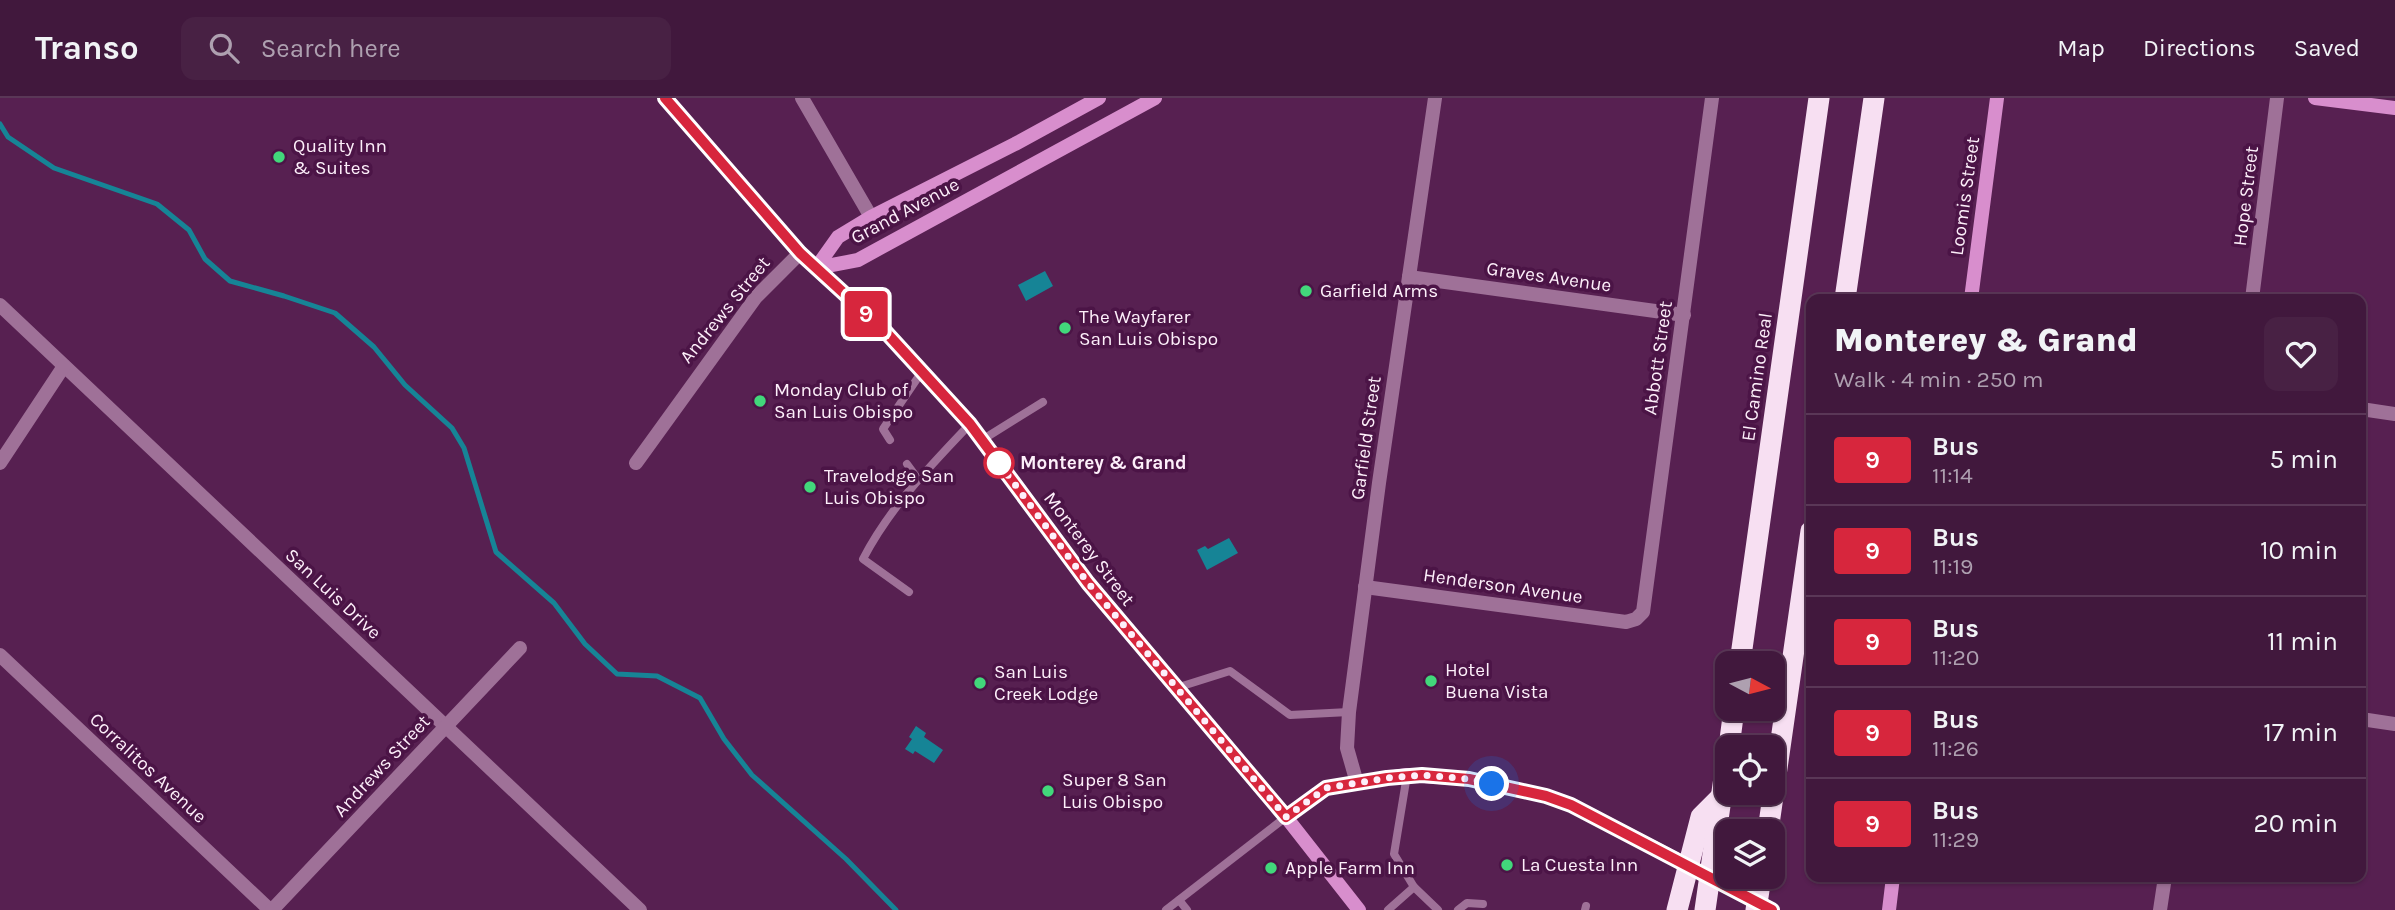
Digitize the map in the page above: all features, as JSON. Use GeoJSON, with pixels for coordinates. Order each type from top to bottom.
{"type":"FeatureCollection","features":[{"type":"Feature","properties":{"kind":"highway","name":"El Camino Real"},"geometry":{"type":"LineString","coordinates":[[1742,651],[1819,98]]}},
{"type":"Feature","properties":{"kind":"highway"},"geometry":{"type":"LineString","coordinates":[[1846,294],[1874,98]]}},
{"type":"Feature","properties":{"kind":"highway"},"geometry":{"type":"LineString","coordinates":[[1770,819],[1806,566]]}},
{"type":"Feature","properties":{"kind":"highway"},"geometry":{"type":"LineString","coordinates":[[1677,910],[1701,817],[1715,803]]}},
{"type":"Feature","properties":{"kind":"highway"},"geometry":{"type":"LineString","coordinates":[[1705,910],[1721,805]]}},
{"type":"Feature","properties":{"kind":"highway"},"geometry":{"type":"LineString","coordinates":[[1756,910],[1759,889]]}},
{"type":"Feature","properties":{"kind":"street","name":"Monterey Street"},"geometry":{"type":"LineString","coordinates":[[665,98],[800,253],[883,329],[970,424],[1088,583],[1286,817],[1359,910]]}},
{"type":"Feature","properties":{"kind":"street"},"geometry":{"type":"LineString","coordinates":[[802,98],[871,217]]}},
{"type":"Feature","properties":{"kind":"street","name":"Grand Avenue"},"geometry":{"type":"LineString","coordinates":[[816,268],[838,237],[871,217],[1016,144],[1099,98]]}},
{"type":"Feature","properties":{"kind":"street","name":"Grand Avenue"},"geometry":{"type":"LineString","coordinates":[[816,268],[858,260],[1153,98]]}},
{"type":"Feature","properties":{"kind":"street","name":"Garfield Street"},"geometry":{"type":"LineString","coordinates":[[1357,783],[1347,748],[1349,712],[1435,98]]}},
{"type":"Feature","properties":{"kind":"street","name":"Abbott Street"},"geometry":{"type":"LineString","coordinates":[[1636,620],[1643,612],[1712,98]]}},
{"type":"Feature","properties":{"kind":"street","name":"Loomis Street"},"geometry":{"type":"LineString","coordinates":[[1971,294],[1997,98]]}},
{"type":"Feature","properties":{"kind":"street","name":"Hope Street"},"geometry":{"type":"LineString","coordinates":[[2253,294],[2277,98]]}},
{"type":"Feature","properties":{"kind":"street"},"geometry":{"type":"LineString","coordinates":[[2315,98],[2395,108]]}},
{"type":"Feature","properties":{"kind":"street","name":"Andrews Street"},"geometry":{"type":"LineString","coordinates":[[635,463],[756,297],[800,253]]}},
{"type":"Feature","properties":{"kind":"street","name":"Graves Avenue"},"geometry":{"type":"LineString","coordinates":[[1409,277],[1684,315]]}},
{"type":"Feature","properties":{"kind":"street","name":"San Luis Drive"},"geometry":{"type":"LineString","coordinates":[[0,306],[640,910]]}},
{"type":"Feature","properties":{"kind":"street"},"geometry":{"type":"LineString","coordinates":[[0,463],[64,366]]}},
{"type":"Feature","properties":{"kind":"street"},"geometry":{"type":"LineString","coordinates":[[2366,411],[2395,414]]}},
{"type":"Feature","properties":{"kind":"street","name":"Henderson Avenue"},"geometry":{"type":"LineString","coordinates":[[1365,587],[1626,622],[1636,620]]}},
{"type":"Feature","properties":{"kind":"street","name":"Andrews Street"},"geometry":{"type":"LineString","coordinates":[[271,910],[520,648]]}},
{"type":"Feature","properties":{"kind":"street","name":"Corralitos Avenue"},"geometry":{"type":"LineString","coordinates":[[0,655],[271,910]]}},
{"type":"Feature","properties":{"kind":"street"},"geometry":{"type":"LineString","coordinates":[[2366,720],[2395,724]]}},
{"type":"Feature","properties":{"kind":"street"},"geometry":{"type":"LineString","coordinates":[[1286,817],[1326,788],[1407,775],[1469,779],[1546,796],[1589,813],[1772,910]]}},
{"type":"Feature","properties":{"kind":"street"},"geometry":{"type":"LineString","coordinates":[[1889,910],[1892,882]]}},
{"type":"Feature","properties":{"kind":"street"},"geometry":{"type":"LineString","coordinates":[[2160,910],[2164,882]]}},
{"type":"Feature","properties":{"kind":"lane"},"geometry":{"type":"LineString","coordinates":[[890,440],[883,429],[923,370]]}},
{"type":"Feature","properties":{"kind":"lane"},"geometry":{"type":"LineString","coordinates":[[982,440],[1043,402]]}},
{"type":"Feature","properties":{"kind":"lane"},"geometry":{"type":"LineString","coordinates":[[909,592],[863,559],[878,531],[918,479],[970,424]]}},
{"type":"Feature","properties":{"kind":"lane"},"geometry":{"type":"LineString","coordinates":[[907,464],[918,479]]}},
{"type":"Feature","properties":{"kind":"lane"},"geometry":{"type":"LineString","coordinates":[[1176,688],[1230,671],[1290,715],[1349,712]]}},
{"type":"Feature","properties":{"kind":"lane"},"geometry":{"type":"LineString","coordinates":[[1407,775],[1394,854],[1414,887],[1438,910]]}},
{"type":"Feature","properties":{"kind":"lane"},"geometry":{"type":"LineString","coordinates":[[1166,910],[1286,817]]}},
{"type":"Feature","properties":{"kind":"lane"},"geometry":{"type":"LineString","coordinates":[[1388,910],[1414,887]]}},
{"type":"Feature","properties":{"kind":"lane"},"geometry":{"type":"LineString","coordinates":[[1179,900],[1187,910]]}},
{"type":"Feature","properties":{"kind":"lane"},"geometry":{"type":"LineString","coordinates":[[1458,910],[1467,903],[1483,904]]}},
{"type":"Feature","properties":{"kind":"shaded area"},"geometry":{"type":"Polygon","coordinates":[[[1045,271],[1053,286],[1026,301],[1018,285],[1045,271]]]}},
{"type":"Feature","properties":{"kind":"shaded area"},"geometry":{"type":"Polygon","coordinates":[[[1229,538],[1238,553],[1207,570],[1197,550],[1205,546],[1208,549],[1229,538]]]}},
{"type":"Feature","properties":{"kind":"shaded area"},"geometry":{"type":"Polygon","coordinates":[[[916,726],[926,733],[924,737],[943,750],[934,763],[915,751],[913,754],[905,749],[916,726]]]}},
{"type":"Feature","properties":{"kind":"waterway"},"geometry":{"type":"LineString","coordinates":[[0,124],[8,137],[54,168],[157,204],[189,230],[205,259],[230,281],[335,313],[374,347],[405,385],[452,428],[464,448],[496,552],[554,603],[585,644],[617,674],[657,676],[700,698],[724,739],[752,775],[846,859],[896,910]]}},
{"type":"Feature","properties":{"kind":"bus line","name":"9"},"geometry":{"type":"LineString","coordinates":[[665,98],[800,253],[883,329],[970,424],[1088,583],[1286,817],[1326,788],[1407,775],[1469,779],[1546,796],[1571,805],[1772,910]]}},
{"type":"Feature","properties":{"kind":"place","name":"Quality Inn & Suites"},"geometry":{"type":"Point","coordinates":[279,157]}},
{"type":"Feature","properties":{"kind":"place","name":"Garfield Arms"},"geometry":{"type":"Point","coordinates":[1306,291]}},
{"type":"Feature","properties":{"kind":"place","name":"The Wayfarer San Luis Obispo"},"geometry":{"type":"Point","coordinates":[1065,328]}},
{"type":"Feature","properties":{"kind":"place","name":"Monday Club of San Luis Obispo"},"geometry":{"type":"Point","coordinates":[760,401]}},
{"type":"Feature","properties":{"kind":"place","name":"Monterey & Grand"},"geometry":{"type":"Point","coordinates":[999,463]}},
{"type":"Feature","properties":{"kind":"place","name":"Travelodge San Luis Obispo"},"geometry":{"type":"Point","coordinates":[810,487]}},
{"type":"Feature","properties":{"kind":"place","name":"Hotel Buena Vista"},"geometry":{"type":"Point","coordinates":[1431,681]}},
{"type":"Feature","properties":{"kind":"place","name":"San Luis Creek Lodge"},"geometry":{"type":"Point","coordinates":[980,683]}},
{"type":"Feature","properties":{"kind":"place","name":"Super 8 San Luis Obispo"},"geometry":{"type":"Point","coordinates":[1048,791]}},
{"type":"Feature","properties":{"kind":"place","name":"La Cuesta Inn"},"geometry":{"type":"Point","coordinates":[1507,865]}},
{"type":"Feature","properties":{"kind":"place","name":"Apple Farm Inn"},"geometry":{"type":"Point","coordinates":[1271,868]}},
{"type":"Feature","properties":{"kind":"route"},"geometry":{"type":"LineString","coordinates":[[999,463],[996,459],[1088,583],[1286,817],[1326,788],[1387,778],[1422,775],[1492,784]]}}]}
